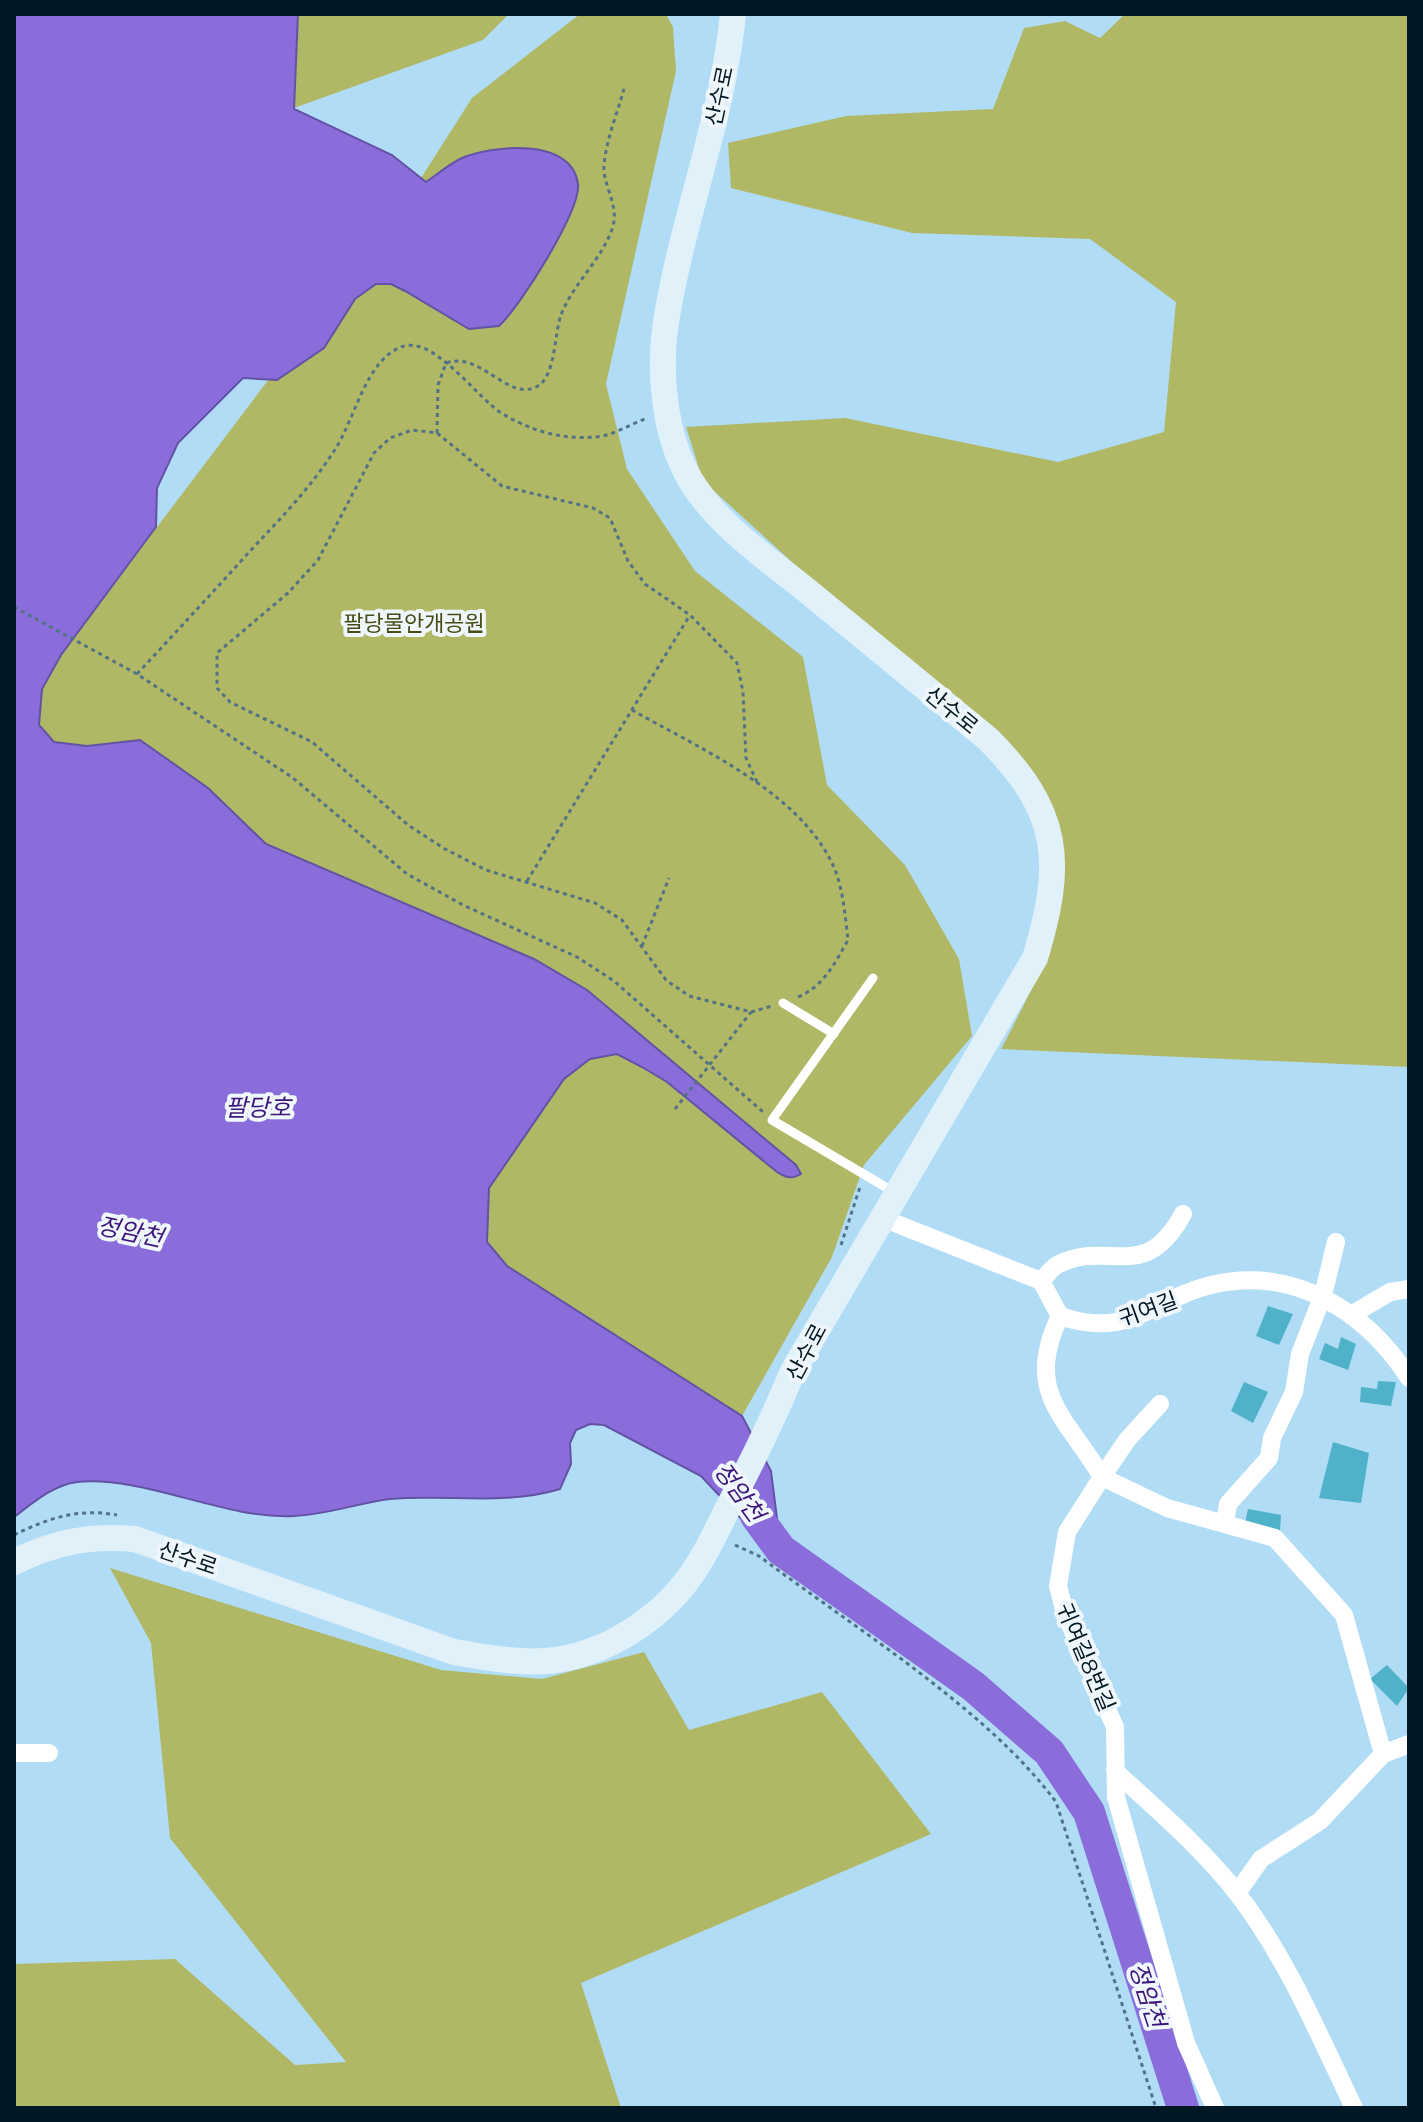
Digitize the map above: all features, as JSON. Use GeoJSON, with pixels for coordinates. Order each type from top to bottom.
{"type":"FeatureCollection","features":[{"type":"Feature","properties":{"kind":"main road","name":"산수로"},"geometry":{"type":"LineString","coordinates":[[14,1562],[72,1539],[104,1536],[135,1539],[454,1652],[500,1659],[546,1661],[590,1652],[628,1634],[680,1588],[718,1526],[770,1427],[793,1371],[1035,958],[1052,892],[1053,860],[1048,828],[1034,793],[988,739],[718,514],[692,483],[677,453],[666,411],[666,318],[717,109],[733,14]]}},
{"type":"Feature","properties":{"kind":"street"},"geometry":{"type":"LineString","coordinates":[[1041,1281],[1057,1264],[1155,1250],[1171,1235],[1183,1214]]}},
{"type":"Feature","properties":{"kind":"street"},"geometry":{"type":"LineString","coordinates":[[882,1218],[1041,1281],[1060,1316],[1051,1334],[1047,1393],[1054,1410],[1077,1435],[1102,1477],[1167,1508],[1275,1538],[1344,1615],[1383,1754]]}},
{"type":"Feature","properties":{"kind":"street"},"geometry":{"type":"LineString","coordinates":[[1225,1523],[1228,1504],[1269,1458],[1272,1438],[1294,1392],[1300,1354],[1323,1295],[1336,1242]]}},
{"type":"Feature","properties":{"kind":"street","name":"귀여길"},"geometry":{"type":"LineString","coordinates":[[1060,1316],[1080,1323],[1106,1324],[1139,1317],[1210,1285],[1246,1281],[1288,1284],[1323,1295],[1351,1315],[1397,1360],[1409,1378]]}},
{"type":"Feature","properties":{"kind":"street"},"geometry":{"type":"LineString","coordinates":[[1351,1315],[1390,1292],[1409,1289]]}},
{"type":"Feature","properties":{"kind":"street","name":"귀여길8번길"},"geometry":{"type":"LineString","coordinates":[[1160,1404],[1127,1440],[1067,1532],[1058,1586],[1065,1613],[1115,1727],[1116,1797],[1177,2014],[1215,2108]]}},
{"type":"Feature","properties":{"kind":"street"},"geometry":{"type":"LineString","coordinates":[[1237,1893],[1261,1859],[1320,1821],[1383,1754],[1409,1744]]}},
{"type":"Feature","properties":{"kind":"street"},"geometry":{"type":"LineString","coordinates":[[14,1753],[49,1753]]}},
{"type":"Feature","properties":{"kind":"street"},"geometry":{"type":"LineString","coordinates":[[1115,1771],[1179,1830],[1237,1893],[1298,1989],[1354,2108]]}},
{"type":"Feature","properties":{"kind":"lane"},"geometry":{"type":"LineString","coordinates":[[873,978],[772,1120],[897,1193]]}},
{"type":"Feature","properties":{"kind":"lane"},"geometry":{"type":"LineString","coordinates":[[783,1003],[834,1034]]}},
{"type":"Feature","properties":{"kind":"path"},"geometry":{"type":"LineString","coordinates":[[446,363],[459,359],[472,363],[509,385],[525,390],[537,387],[547,376],[557,326],[568,297],[614,224],[614,207],[604,170],[624,89]]}},
{"type":"Feature","properties":{"kind":"path"},"geometry":{"type":"LineString","coordinates":[[137,674],[302,494],[335,451],[358,409],[373,369],[386,354],[405,345],[427,348],[500,412],[529,428],[561,437],[598,437],[666,411]]}},
{"type":"Feature","properties":{"kind":"path"},"geometry":{"type":"LineString","coordinates":[[437,433],[438,385],[446,363]]}},
{"type":"Feature","properties":{"kind":"path"},"geometry":{"type":"LineString","coordinates":[[632,710],[757,782],[806,825],[832,862],[848,940],[831,970],[810,992],[751,1012],[689,996],[666,980],[622,920],[595,903],[486,870],[445,849],[408,825],[312,742],[230,702],[217,688],[217,653],[288,593],[318,560],[374,453],[390,438],[412,430],[437,433],[502,486],[593,508],[610,518],[628,561],[645,584],[690,615],[737,663],[743,692],[746,758],[757,782]]}},
{"type":"Feature","properties":{"kind":"path"},"geometry":{"type":"LineString","coordinates":[[14,607],[137,674],[293,778],[407,874],[463,905],[577,957],[614,981],[772,1120]]}},
{"type":"Feature","properties":{"kind":"path"},"geometry":{"type":"LineString","coordinates":[[527,882],[690,615]]}},
{"type":"Feature","properties":{"kind":"path"},"geometry":{"type":"LineString","coordinates":[[642,946],[669,878]]}},
{"type":"Feature","properties":{"kind":"path"},"geometry":{"type":"LineString","coordinates":[[675,1109],[751,1012]]}},
{"type":"Feature","properties":{"kind":"path"},"geometry":{"type":"LineString","coordinates":[[14,1535],[47,1519],[80,1512],[115,1514],[129,1520]]}},
{"type":"Feature","properties":{"kind":"path"},"geometry":{"type":"LineString","coordinates":[[718,1526],[924,1679],[1031,1769],[1056,1802],[1156,2108]]}},
{"type":"Feature","properties":{"kind":"green space"},"geometry":{"type":"Polygon","coordinates":[[[298,14],[509,14],[483,40],[294,108],[298,14]]]}},
{"type":"Feature","properties":{"kind":"green space","name":"팔당물안개공원"},"geometry":{"type":"Polygon","coordinates":[[[580,14],[666,14],[673,27],[676,71],[606,384],[627,469],[695,571],[803,657],[827,785],[905,865],[959,959],[972,1036],[864,1165],[832,1257],[742,1416],[507,1266],[487,1242],[489,1188],[564,1079],[589,1059],[534,959],[266,844],[208,788],[140,740],[87,746],[54,742],[39,725],[42,689],[61,654],[421,178],[472,98],[580,14]]]}},
{"type":"Feature","properties":{"kind":"green space"},"geometry":{"type":"Polygon","coordinates":[[[1125,14],[1409,14],[1409,1067],[1001,1049],[1038,976],[1061,901],[1062,838],[1045,792],[703,481],[686,427],[845,418],[1058,462],[1164,432],[1176,302],[1090,239],[912,233],[731,188],[728,143],[846,116],[993,109],[1024,28],[1065,21],[1100,38],[1125,14]]]}},
{"type":"Feature","properties":{"kind":"green space"},"geometry":{"type":"Polygon","coordinates":[[[110,1568],[441,1670],[542,1679],[644,1652],[689,1730],[822,1692],[931,1834],[581,1983],[621,2108],[14,2108],[14,1964],[175,1959],[295,2065],[346,2062],[170,1838],[151,1643],[110,1568]]]}},
{"type":"Feature","properties":{"kind":"water","name":"팔당호"},"geometry":{"type":"Polygon","coordinates":[[[14,14],[298,14],[294,109],[392,155],[426,182],[462,158],[511,148],[547,152],[562,158],[573,169],[578,184],[570,214],[534,280],[499,326],[469,329],[391,284],[376,284],[355,299],[324,348],[277,380],[243,378],[178,443],[157,488],[156,527],[61,655],[42,689],[39,725],[54,742],[87,746],[140,740],[208,788],[266,844],[534,959],[587,990],[796,1165],[801,1174],[797,1176],[789,1177],[777,1172],[667,1082],[617,1054],[590,1059],[564,1079],[489,1188],[487,1242],[507,1266],[742,1416],[771,1471],[781,1550],[748,1526],[701,1476],[604,1425],[590,1424],[576,1430],[570,1443],[571,1464],[560,1489],[539,1494],[497,1498],[390,1499],[294,1516],[240,1511],[130,1485],[77,1482],[52,1491],[14,1517],[14,14]]]}},
{"type":"Feature","properties":{"kind":"building"},"geometry":{"type":"Polygon","coordinates":[[[1268,1306],[1293,1314],[1279,1345],[1256,1336],[1268,1306]]]}},
{"type":"Feature","properties":{"kind":"building"},"geometry":{"type":"Polygon","coordinates":[[[1341,1337],[1356,1344],[1348,1370],[1319,1359],[1325,1343],[1338,1349],[1341,1337]]]}},
{"type":"Feature","properties":{"kind":"building"},"geometry":{"type":"Polygon","coordinates":[[[1378,1381],[1396,1382],[1391,1406],[1360,1402],[1361,1387],[1377,1389],[1378,1381]]]}},
{"type":"Feature","properties":{"kind":"building"},"geometry":{"type":"Polygon","coordinates":[[[1244,1382],[1268,1392],[1253,1423],[1231,1411],[1244,1382]]]}},
{"type":"Feature","properties":{"kind":"building"},"geometry":{"type":"Polygon","coordinates":[[[1333,1442],[1369,1453],[1361,1503],[1319,1498],[1333,1442]]]}},
{"type":"Feature","properties":{"kind":"building"},"geometry":{"type":"Polygon","coordinates":[[[1248,1509],[1281,1515],[1280,1531],[1245,1523],[1248,1509]]]}},
{"type":"Feature","properties":{"kind":"building"},"geometry":{"type":"Polygon","coordinates":[[[1387,1665],[1409,1688],[1397,1706],[1370,1679],[1387,1665]]]}},
{"type":"Feature","properties":{"kind":"waterway","name":"정암천"},"geometry":{"type":"LineString","coordinates":[[756,1516],[781,1550],[973,1686],[1049,1752],[1089,1812],[1183,2108]]}}]}
